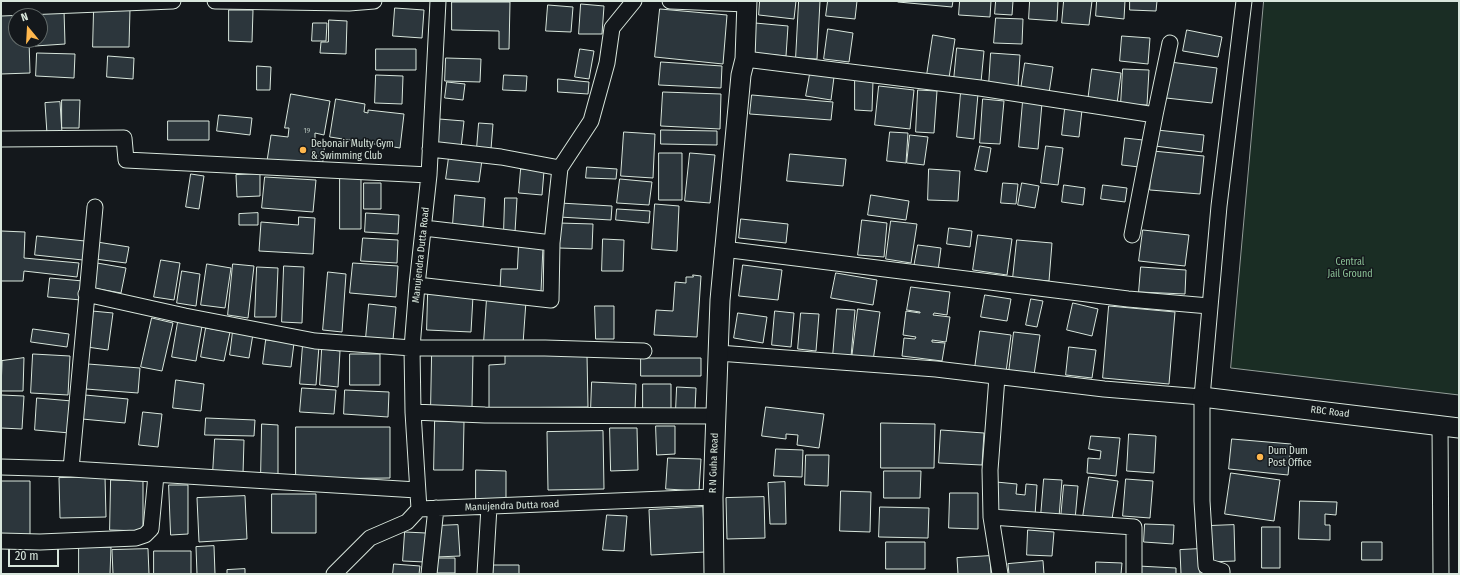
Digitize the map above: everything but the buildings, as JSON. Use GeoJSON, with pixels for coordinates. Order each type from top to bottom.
{"type":"FeatureCollection","features":[{"type":"Feature","properties":{"kind":"street"},"geometry":{"type":"LineString","coordinates":[[1,8],[173,1]]}},
{"type":"Feature","properties":{"kind":"street"},"geometry":{"type":"LineString","coordinates":[[215,1],[349,3],[374,1]]}},
{"type":"Feature","properties":{"kind":"street","name":"Manujendra Dutta Road"},"geometry":{"type":"LineString","coordinates":[[419,509],[413,412],[412,348],[429,175],[438,1]]}},
{"type":"Feature","properties":{"kind":"street"},"geometry":{"type":"LineString","coordinates":[[417,285],[551,300],[552,243],[560,168],[591,121],[608,64],[612,28],[634,1]]}},
{"type":"Feature","properties":{"kind":"street"},"geometry":{"type":"LineString","coordinates":[[670,1],[747,3]]}},
{"type":"Feature","properties":{"kind":"street"},"geometry":{"type":"LineString","coordinates":[[1222,574],[1222,571],[1206,566],[1202,501],[1202,397],[1219,206],[1244,1]]}},
{"type":"Feature","properties":{"kind":"street","name":"R N Guha Road"},"geometry":{"type":"LineString","coordinates":[[714,574],[713,497],[720,300],[741,75],[745,59],[747,3]]}},
{"type":"Feature","properties":{"kind":"street"},"geometry":{"type":"LineString","coordinates":[[1132,235],[1170,43]]}},
{"type":"Feature","properties":{"kind":"street"},"geometry":{"type":"LineString","coordinates":[[745,59],[980,88],[1155,115]]}},
{"type":"Feature","properties":{"kind":"street"},"geometry":{"type":"LineString","coordinates":[[1,139],[124,138],[126,160],[429,175]]}},
{"type":"Feature","properties":{"kind":"street"},"geometry":{"type":"LineString","coordinates":[[430,149],[501,157],[560,168]]}},
{"type":"Feature","properties":{"kind":"street"},"geometry":{"type":"LineString","coordinates":[[71,469],[95,207]]}},
{"type":"Feature","properties":{"kind":"street"},"geometry":{"type":"LineString","coordinates":[[424,228],[552,243]]}},
{"type":"Feature","properties":{"kind":"street"},"geometry":{"type":"LineString","coordinates":[[724,249],[1128,299],[1209,306]]}},
{"type":"Feature","properties":{"kind":"street"},"geometry":{"type":"LineString","coordinates":[[86,294],[185,316],[315,341],[412,348],[545,348],[644,351]]}},
{"type":"Feature","properties":{"kind":"street"},"geometry":{"type":"LineString","coordinates":[[718,353],[936,369],[1104,389],[1202,397]]}},
{"type":"Feature","properties":{"kind":"street"},"geometry":{"type":"LineString","coordinates":[[997,377],[990,470],[991,517],[1000,574]]}},
{"type":"Feature","properties":{"kind":"street","name":"RBC Road"},"geometry":{"type":"LineString","coordinates":[[1202,397],[1459,428]]}},
{"type":"Feature","properties":{"kind":"street"},"geometry":{"type":"LineString","coordinates":[[413,412],[485,415],[715,416]]}},
{"type":"Feature","properties":{"kind":"street"},"geometry":{"type":"LineString","coordinates":[[1440,426],[1441,574]]}},
{"type":"Feature","properties":{"kind":"street"},"geometry":{"type":"LineString","coordinates":[[1,467],[71,469],[417,490]]}},
{"type":"Feature","properties":{"kind":"street"},"geometry":{"type":"LineString","coordinates":[[1,541],[40,542],[136,538],[145,535],[151,529],[156,475]]}},
{"type":"Feature","properties":{"kind":"street","name":"Manujendra Dutta road"},"geometry":{"type":"LineString","coordinates":[[419,509],[713,497]]}},
{"type":"Feature","properties":{"kind":"street"},"geometry":{"type":"LineString","coordinates":[[485,574],[489,507]]}},
{"type":"Feature","properties":{"kind":"street"},"geometry":{"type":"LineString","coordinates":[[429,574],[436,508]]}},
{"type":"Feature","properties":{"kind":"street"},"geometry":{"type":"LineString","coordinates":[[334,574],[370,538],[407,522],[419,509]]}},
{"type":"Feature","properties":{"kind":"street"},"geometry":{"type":"LineString","coordinates":[[991,517],[1134,527],[1134,574]]}},
{"type":"Feature","properties":{"kind":"green space","name":"Central Jail Ground"},"geometry":{"type":"Polygon","coordinates":[[[1264,1],[1459,1],[1459,395],[1231,368],[1264,1]]]}},
{"type":"Feature","properties":{"kind":"place","name":"Debonair Multy Gym & Swimming Club"},"geometry":{"type":"Point","coordinates":[303,150]}},
{"type":"Feature","properties":{"kind":"place","name":"Dum Dum Post Office"},"geometry":{"type":"Point","coordinates":[1260,457]}}]}
